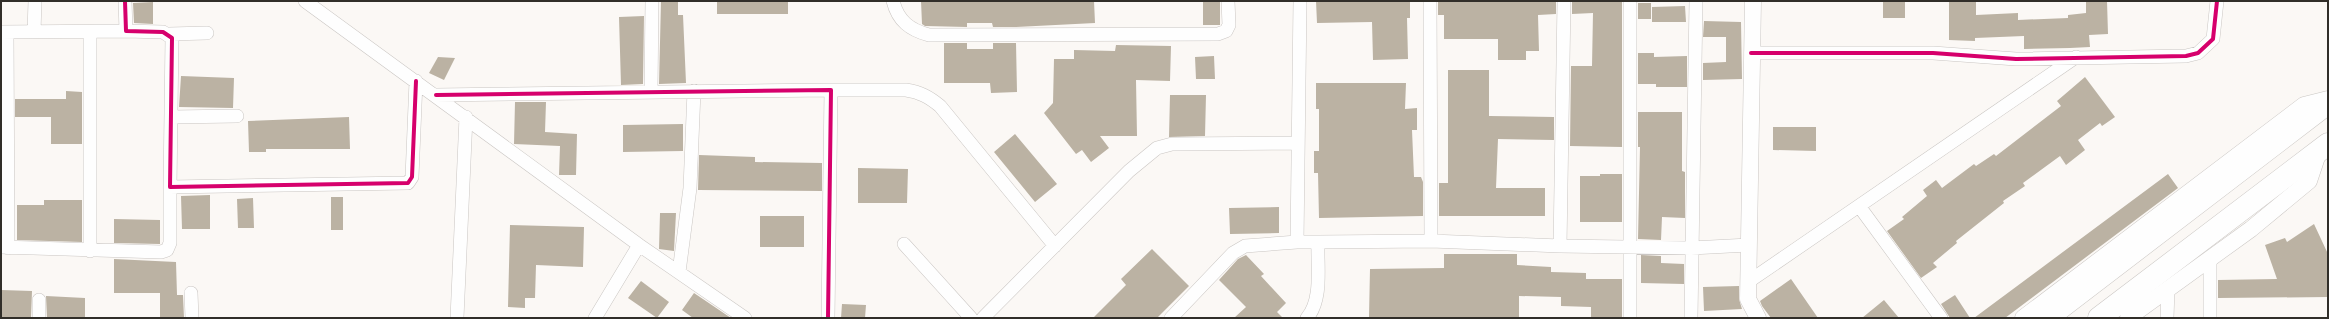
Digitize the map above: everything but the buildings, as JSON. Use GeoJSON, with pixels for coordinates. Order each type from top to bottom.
{"type":"FeatureCollection","features":[{"type":"Feature","properties":{"kind":"highway"},"geometry":{"type":"LineString","coordinates":[[2047,318],[2328,103]]}},
{"type":"Feature","properties":{"kind":"highway"},"geometry":{"type":"LineString","coordinates":[[2099,318],[2324,147]]}},
{"type":"Feature","properties":{"kind":"street"},"geometry":{"type":"LineString","coordinates":[[34,1],[34,32]]}},
{"type":"Feature","properties":{"kind":"street"},"geometry":{"type":"LineString","coordinates":[[125,1],[126,31]]}},
{"type":"Feature","properties":{"kind":"street"},"geometry":{"type":"LineString","coordinates":[[305,1],[466,117],[639,246],[679,272],[737,316]]}},
{"type":"Feature","properties":{"kind":"street"},"geometry":{"type":"LineString","coordinates":[[651,91],[652,1]]}},
{"type":"Feature","properties":{"kind":"street"},"geometry":{"type":"LineString","coordinates":[[893,1],[902,18],[913,30],[929,35],[1218,34],[1226,31],[1229,25],[1228,1]]}},
{"type":"Feature","properties":{"kind":"street"},"geometry":{"type":"LineString","coordinates":[[1297,242],[1300,1]]}},
{"type":"Feature","properties":{"kind":"street"},"geometry":{"type":"LineString","coordinates":[[1430,1],[1431,241]]}},
{"type":"Feature","properties":{"kind":"street"},"geometry":{"type":"LineString","coordinates":[[1560,246],[1564,1]]}},
{"type":"Feature","properties":{"kind":"street"},"geometry":{"type":"LineString","coordinates":[[1630,1],[1630,318]]}},
{"type":"Feature","properties":{"kind":"street"},"geometry":{"type":"LineString","coordinates":[[1691,318],[1696,1]]}},
{"type":"Feature","properties":{"kind":"street"},"geometry":{"type":"LineString","coordinates":[[1753,1],[1748,299],[1758,318]]}},
{"type":"Feature","properties":{"kind":"street"},"geometry":{"type":"LineString","coordinates":[[1751,53],[1949,54],[2016,59],[2186,56],[2198,53],[2213,39],[2217,1]]}},
{"type":"Feature","properties":{"kind":"street"},"geometry":{"type":"LineString","coordinates":[[169,34],[172,38],[173,44],[170,243],[167,250],[161,252],[4,248],[4,32],[90,33],[126,31],[163,32],[169,34],[207,33]]}},
{"type":"Feature","properties":{"kind":"street"},"geometry":{"type":"LineString","coordinates":[[90,33],[90,251]]}},
{"type":"Feature","properties":{"kind":"street"},"geometry":{"type":"LineString","coordinates":[[1748,282],[2076,57]]}},
{"type":"Feature","properties":{"kind":"street"},"geometry":{"type":"LineString","coordinates":[[170,187],[408,183],[412,177],[416,81]]}},
{"type":"Feature","properties":{"kind":"street"},"geometry":{"type":"LineString","coordinates":[[828,318],[831,90]]}},
{"type":"Feature","properties":{"kind":"street"},"geometry":{"type":"LineString","coordinates":[[436,95],[651,91],[906,90],[918,92],[930,98],[940,106],[1055,246]]}},
{"type":"Feature","properties":{"kind":"street"},"geometry":{"type":"LineString","coordinates":[[679,272],[690,188],[694,91]]}},
{"type":"Feature","properties":{"kind":"street"},"geometry":{"type":"LineString","coordinates":[[2023,318],[2304,105],[2328,99]]}},
{"type":"Feature","properties":{"kind":"street"},"geometry":{"type":"LineString","coordinates":[[172,117],[237,116]]}},
{"type":"Feature","properties":{"kind":"street"},"geometry":{"type":"LineString","coordinates":[[457,318],[466,117]]}},
{"type":"Feature","properties":{"kind":"street"},"geometry":{"type":"LineString","coordinates":[[983,318],[998,300],[1055,246],[1129,171],[1158,148],[1172,144],[1298,143]]}},
{"type":"Feature","properties":{"kind":"street"},"geometry":{"type":"LineString","coordinates":[[2128,318],[2251,229],[2309,181],[2324,147]]}},
{"type":"Feature","properties":{"kind":"street"},"geometry":{"type":"LineString","coordinates":[[1859,206],[1941,318]]}},
{"type":"Feature","properties":{"kind":"street"},"geometry":{"type":"LineString","coordinates":[[1171,318],[1233,253],[1245,246],[1297,242],[1431,241],[1560,246],[1691,248],[1749,246]]}},
{"type":"Feature","properties":{"kind":"street"},"geometry":{"type":"LineString","coordinates":[[1309,317],[1317,296],[1318,242]]}},
{"type":"Feature","properties":{"kind":"street"},"geometry":{"type":"LineString","coordinates":[[904,244],[972,318]]}},
{"type":"Feature","properties":{"kind":"street"},"geometry":{"type":"LineString","coordinates":[[595,318],[639,246]]}},
{"type":"Feature","properties":{"kind":"street"},"geometry":{"type":"LineString","coordinates":[[2210,258],[2210,318]]}},
{"type":"Feature","properties":{"kind":"street"},"geometry":{"type":"LineString","coordinates":[[2167,318],[2168,289]]}},
{"type":"Feature","properties":{"kind":"street"},"geometry":{"type":"LineString","coordinates":[[191,293],[192,318]]}},
{"type":"Feature","properties":{"kind":"street"},"geometry":{"type":"LineString","coordinates":[[39,300],[39,318]]}},
{"type":"Feature","properties":{"kind":"cycle path"},"geometry":{"type":"LineString","coordinates":[[125,1],[126,31],[163,32],[172,38],[170,187],[408,183],[412,177],[416,81]]}},
{"type":"Feature","properties":{"kind":"cycle path"},"geometry":{"type":"LineString","coordinates":[[1751,53],[1933,53],[2016,59],[2186,56],[2198,53],[2213,39],[2217,1]]}},
{"type":"Feature","properties":{"kind":"cycle path"},"geometry":{"type":"LineString","coordinates":[[436,95],[831,90],[828,318]]}}]}
